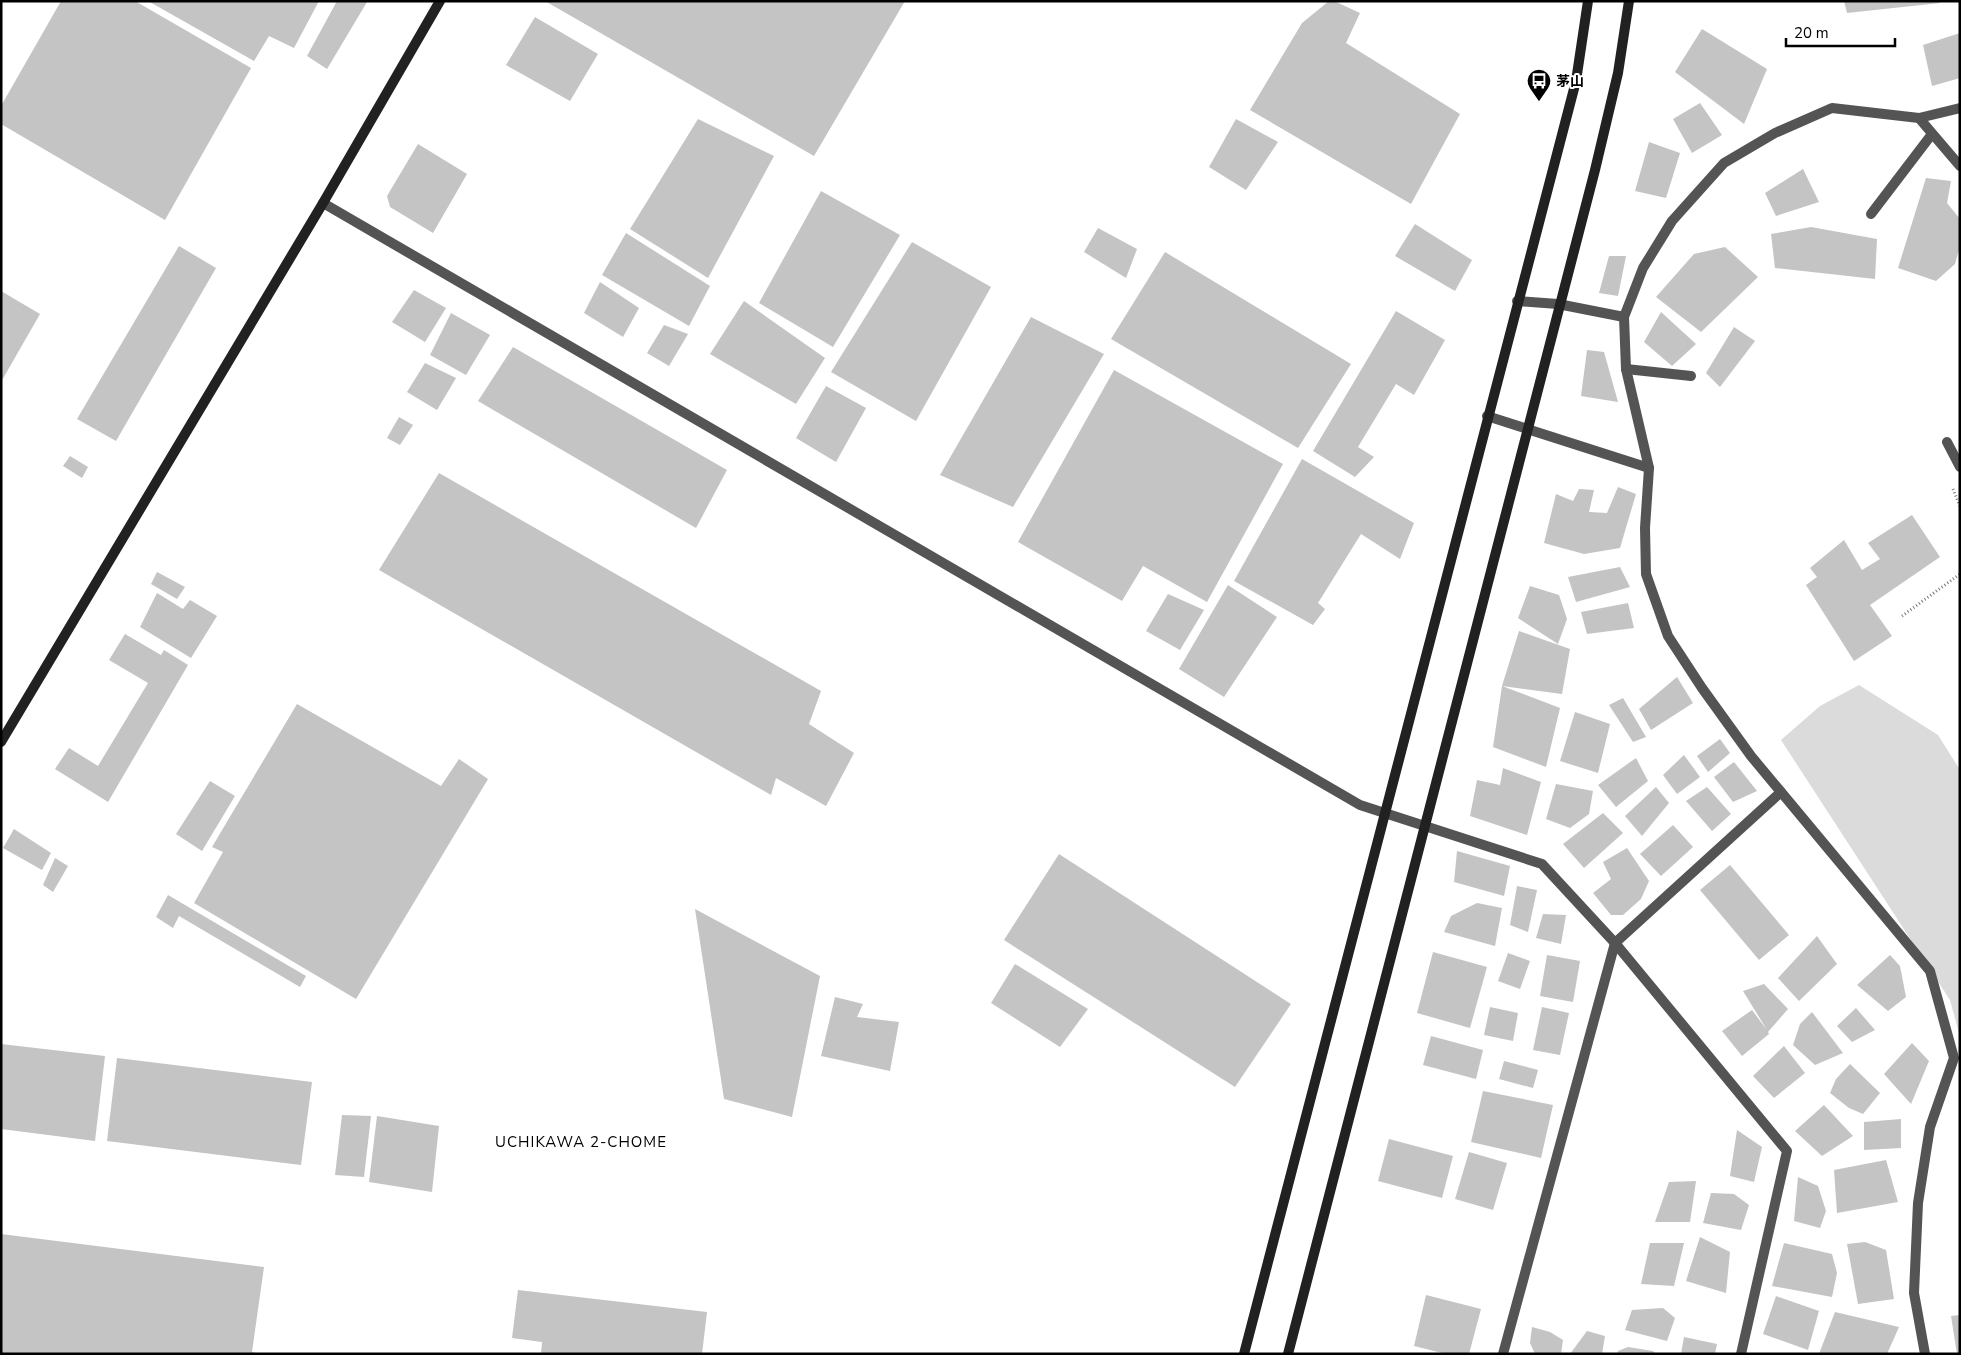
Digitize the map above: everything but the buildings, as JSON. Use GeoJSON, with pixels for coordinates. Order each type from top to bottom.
{"type":"FeatureCollection","features":[{"type":"Feature","properties":{"kind":"street"},"geometry":{"type":"LineString","coordinates":[[1,742],[323,203],[440,1]]}},
{"type":"Feature","properties":{"kind":"street"},"geometry":{"type":"LineString","coordinates":[[1244,1354],[1576,80],[1588,1]]}},
{"type":"Feature","properties":{"kind":"street"},"geometry":{"type":"LineString","coordinates":[[1288,1354],[1618,73],[1630,1]]}},
{"type":"Feature","properties":{"kind":"street"},"geometry":{"type":"LineString","coordinates":[[1925,1354],[1914,1293],[1918,1203],[1930,1128],[1954,1058],[1930,971],[1750,756],[1668,636],[1646,574],[1645,528],[1649,468],[1626,369],[1624,317],[1643,268],[1672,221],[1724,162],[1775,132],[1832,108],[1919,118],[1960,108]]}},
{"type":"Feature","properties":{"kind":"street"},"geometry":{"type":"LineString","coordinates":[[1919,118],[1960,166]]}},
{"type":"Feature","properties":{"kind":"street"},"geometry":{"type":"LineString","coordinates":[[1871,214],[1932,134]]}},
{"type":"Feature","properties":{"kind":"street"},"geometry":{"type":"LineString","coordinates":[[323,203],[1360,805],[1542,864],[1615,943],[1787,1151],[1743,1353]]}},
{"type":"Feature","properties":{"kind":"street"},"geometry":{"type":"LineString","coordinates":[[1517,301],[1558,304],[1624,317]]}},
{"type":"Feature","properties":{"kind":"street"},"geometry":{"type":"LineString","coordinates":[[1626,369],[1691,376]]}},
{"type":"Feature","properties":{"kind":"street"},"geometry":{"type":"LineString","coordinates":[[1487,416],[1649,468]]}},
{"type":"Feature","properties":{"kind":"street"},"geometry":{"type":"LineString","coordinates":[[1947,442],[1960,467]]}},
{"type":"Feature","properties":{"kind":"street"},"geometry":{"type":"LineString","coordinates":[[1502,1354],[1615,943],[1782,792]]}},
{"type":"Feature","properties":{"kind":"path"},"geometry":{"type":"LineString","coordinates":[[1960,484],[1953,490],[1960,506]]}},
{"type":"Feature","properties":{"kind":"path"},"geometry":{"type":"LineString","coordinates":[[1902,616],[1960,574]]}},
{"type":"Feature","properties":{"kind":"shaded area"},"geometry":{"type":"Polygon","coordinates":[[[1859,685],[1938,735],[1960,770],[1960,1037],[1950,1000],[1781,740],[1820,706],[1859,685]]]}},
{"type":"Feature","properties":{"kind":"place","name":"茅山"},"geometry":{"type":"Point","coordinates":[1539,102]}},
{"type":"Feature","properties":{"kind":"district","name":"UCHIKAWA 2-CHOME"},"geometry":{"type":"Point","coordinates":[581,1142]}}]}
